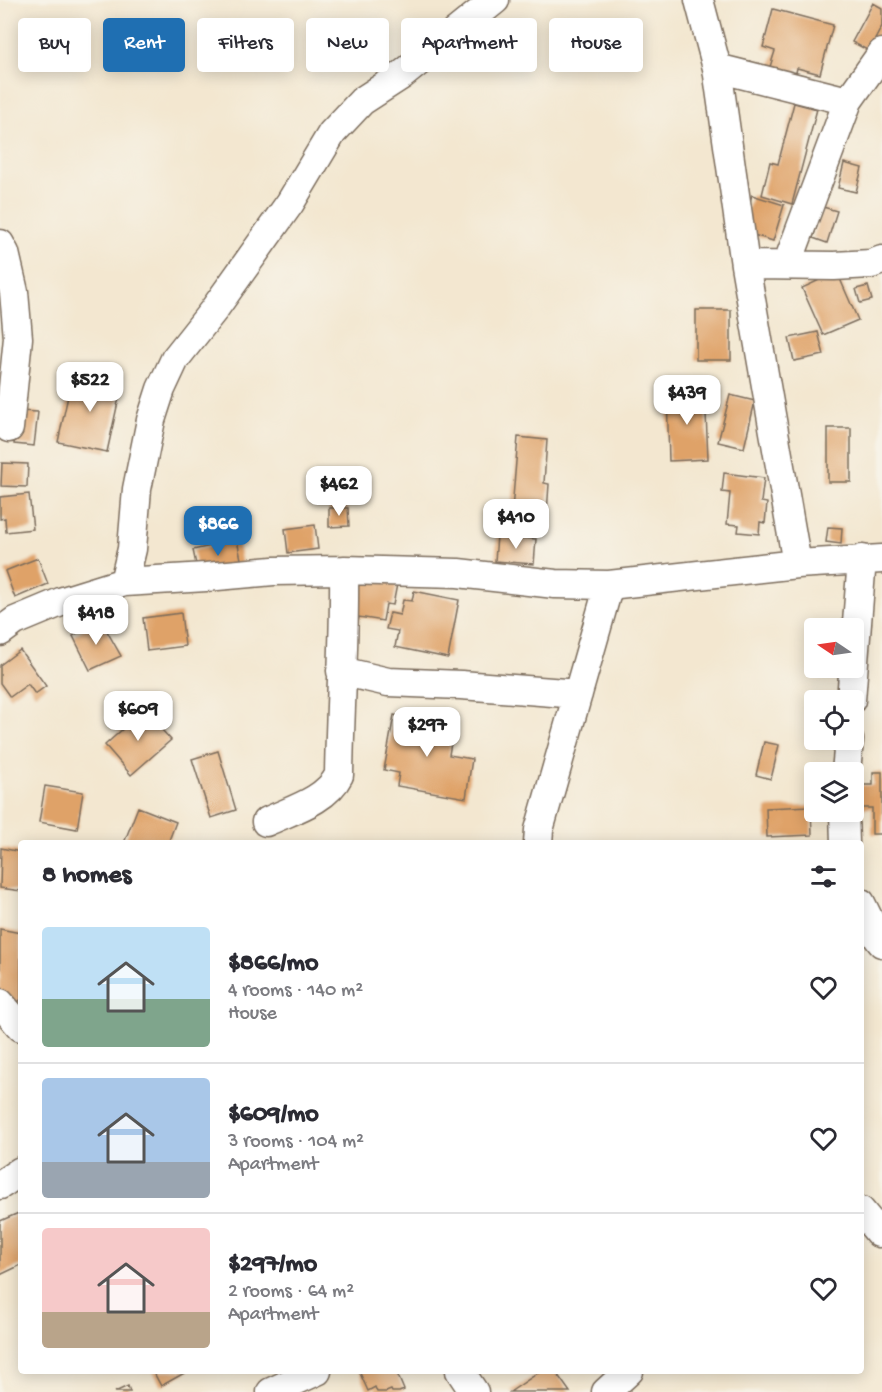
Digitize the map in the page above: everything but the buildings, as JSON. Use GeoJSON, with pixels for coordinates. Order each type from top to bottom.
{"type":"FeatureCollection","features":[{"type":"Feature","properties":{"kind":"street"},"geometry":{"type":"LineString","coordinates":[[124,582],[132,549],[137,489],[151,420],[161,388],[175,359],[290,203],[332,133],[362,100],[402,75],[495,0]]}},
{"type":"Feature","properties":{"kind":"street"},"geometry":{"type":"LineString","coordinates":[[699,0],[717,68],[745,265],[796,564]]}},
{"type":"Feature","properties":{"kind":"street"},"geometry":{"type":"LineString","coordinates":[[787,265],[848,101],[882,53]]}},
{"type":"Feature","properties":{"kind":"street"},"geometry":{"type":"LineString","coordinates":[[717,68],[848,101]]}},
{"type":"Feature","properties":{"kind":"street"},"geometry":{"type":"LineString","coordinates":[[0,244],[5,253],[14,292],[18,338],[9,428]]}},
{"type":"Feature","properties":{"kind":"street"},"geometry":{"type":"LineString","coordinates":[[745,265],[871,264],[882,260]]}},
{"type":"Feature","properties":{"kind":"street"},"geometry":{"type":"LineString","coordinates":[[0,632],[15,621],[63,601],[124,582],[273,571],[344,570],[458,573],[555,584],[609,585],[796,564],[872,559],[852,690]]}},
{"type":"Feature","properties":{"kind":"street"},"geometry":{"type":"LineString","coordinates":[[266,822],[322,795],[333,787],[339,775],[341,671],[345,631],[344,570]]}},
{"type":"Feature","properties":{"kind":"street"},"geometry":{"type":"LineString","coordinates":[[538,840],[539,830],[609,585]]}},
{"type":"Feature","properties":{"kind":"street"},"geometry":{"type":"LineString","coordinates":[[341,671],[388,682],[578,694]]}},
{"type":"Feature","properties":{"kind":"street"},"geometry":{"type":"LineString","coordinates":[[844,822],[845,840]]}},
{"type":"Feature","properties":{"kind":"street"},"geometry":{"type":"LineString","coordinates":[[864,909],[882,943]]}},
{"type":"Feature","properties":{"kind":"street"},"geometry":{"type":"LineString","coordinates":[[0,1003],[18,1024]]}},
{"type":"Feature","properties":{"kind":"street"},"geometry":{"type":"LineString","coordinates":[[0,1185],[18,1173]]}},
{"type":"Feature","properties":{"kind":"street"},"geometry":{"type":"LineString","coordinates":[[864,1216],[874,1235]]}},
{"type":"Feature","properties":{"kind":"street"},"geometry":{"type":"LineString","coordinates":[[271,1392],[310,1374]]}},
{"type":"Feature","properties":{"kind":"street"},"geometry":{"type":"LineString","coordinates":[[462,1374],[474,1392]]}},
{"type":"Feature","properties":{"kind":"street"},"geometry":{"type":"LineString","coordinates":[[606,1392],[626,1374]]}}]}
